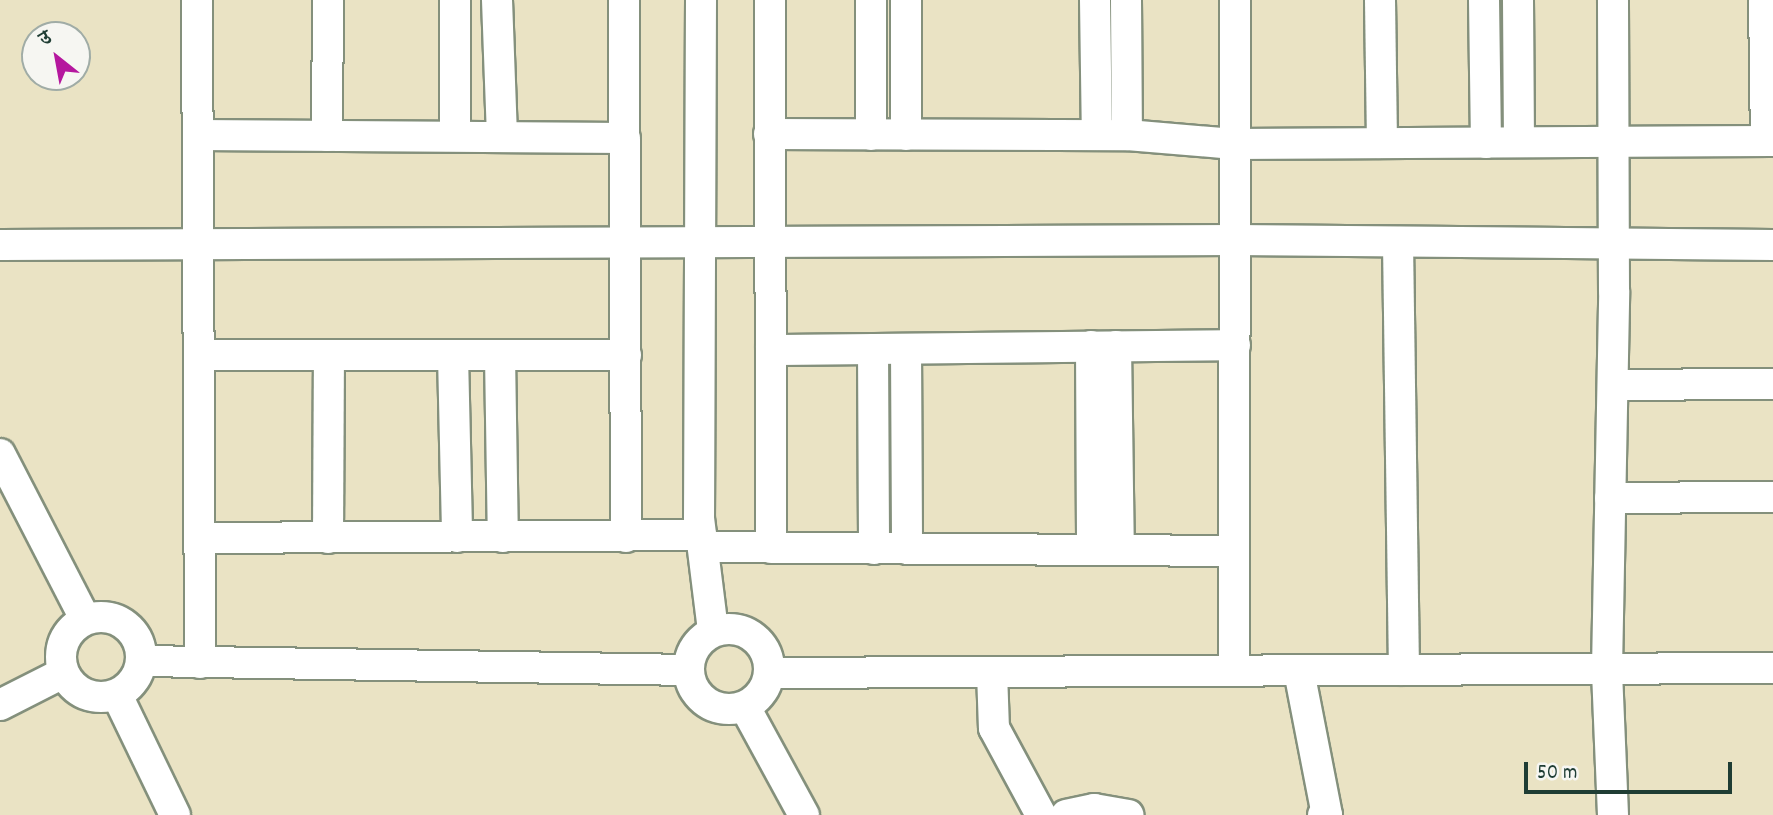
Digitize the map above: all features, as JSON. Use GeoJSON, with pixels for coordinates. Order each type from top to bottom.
{"type":"FeatureCollection","features":[{"type":"Feature","properties":{"kind":"street"},"geometry":{"type":"LineString","coordinates":[[197,0],[201,663]]}},
{"type":"Feature","properties":{"kind":"street"},"geometry":{"type":"LineString","coordinates":[[327,136],[328,0]]}},
{"type":"Feature","properties":{"kind":"street"},"geometry":{"type":"LineString","coordinates":[[455,0],[455,136]]}},
{"type":"Feature","properties":{"kind":"street"},"geometry":{"type":"LineString","coordinates":[[497,0],[502,137]]}},
{"type":"Feature","properties":{"kind":"street"},"geometry":{"type":"LineString","coordinates":[[624,0],[626,537]]}},
{"type":"Feature","properties":{"kind":"street"},"geometry":{"type":"LineString","coordinates":[[701,0],[702,541],[713,631]]}},
{"type":"Feature","properties":{"kind":"street"},"geometry":{"type":"LineString","coordinates":[[770,0],[771,548]]}},
{"type":"Feature","properties":{"kind":"street"},"geometry":{"type":"LineString","coordinates":[[871,0],[871,135]]}},
{"type":"Feature","properties":{"kind":"street"},"geometry":{"type":"LineString","coordinates":[[906,0],[906,135]]}},
{"type":"Feature","properties":{"kind":"street"},"geometry":{"type":"LineString","coordinates":[[1095,0],[1097,135]]}},
{"type":"Feature","properties":{"kind":"street"},"geometry":{"type":"LineString","coordinates":[[1126,0],[1127,135]]}},
{"type":"Feature","properties":{"kind":"street"},"geometry":{"type":"LineString","coordinates":[[1234,670],[1235,0]]}},
{"type":"Feature","properties":{"kind":"street"},"geometry":{"type":"LineString","coordinates":[[1380,0],[1382,143]]}},
{"type":"Feature","properties":{"kind":"street"},"geometry":{"type":"LineString","coordinates":[[1484,0],[1486,143]]}},
{"type":"Feature","properties":{"kind":"street"},"geometry":{"type":"LineString","coordinates":[[1518,0],[1519,142]]}},
{"type":"Feature","properties":{"kind":"street"},"geometry":{"type":"LineString","coordinates":[[1613,0],[1615,245],[1607,669],[1613,815]]}},
{"type":"Feature","properties":{"kind":"street"},"geometry":{"type":"LineString","coordinates":[[769,134],[1127,135],[1234,144],[1769,141],[1764,0]]}},
{"type":"Feature","properties":{"kind":"street"},"geometry":{"type":"LineString","coordinates":[[198,135],[625,138]]}},
{"type":"Feature","properties":{"kind":"street"},"geometry":{"type":"LineString","coordinates":[[0,245],[198,242],[1235,240],[1773,246]]}},
{"type":"Feature","properties":{"kind":"street"},"geometry":{"type":"LineString","coordinates":[[1398,242],[1404,670]]}},
{"type":"Feature","properties":{"kind":"street"},"geometry":{"type":"LineString","coordinates":[[771,350],[1235,345]]}},
{"type":"Feature","properties":{"kind":"street"},"geometry":{"type":"LineString","coordinates":[[1103,346],[1105,550]]}},
{"type":"Feature","properties":{"kind":"street"},"geometry":{"type":"LineString","coordinates":[[873,349],[874,549]]}},
{"type":"Feature","properties":{"kind":"street"},"geometry":{"type":"LineString","coordinates":[[906,349],[907,549]]}},
{"type":"Feature","properties":{"kind":"street"},"geometry":{"type":"LineString","coordinates":[[199,355],[626,355]]}},
{"type":"Feature","properties":{"kind":"street"},"geometry":{"type":"LineString","coordinates":[[328,538],[329,355]]}},
{"type":"Feature","properties":{"kind":"street"},"geometry":{"type":"LineString","coordinates":[[453,355],[457,537]]}},
{"type":"Feature","properties":{"kind":"street"},"geometry":{"type":"LineString","coordinates":[[500,355],[503,537]]}},
{"type":"Feature","properties":{"kind":"street"},"geometry":{"type":"LineString","coordinates":[[1613,385],[1773,384]]}},
{"type":"Feature","properties":{"kind":"street"},"geometry":{"type":"LineString","coordinates":[[0,454],[85,619]]}},
{"type":"Feature","properties":{"kind":"street"},"geometry":{"type":"LineString","coordinates":[[1610,498],[1773,497]]}},
{"type":"Feature","properties":{"kind":"street"},"geometry":{"type":"LineString","coordinates":[[200,538],[626,537],[771,548],[1234,551]]}},
{"type":"Feature","properties":{"kind":"street"},"geometry":{"type":"LineString","coordinates":[[101,616],[127,626],[139,641],[142,661],[132,684],[117,695],[85,695],[63,673],[63,642],[85,619],[101,616]]}},
{"type":"Feature","properties":{"kind":"street"},"geometry":{"type":"LineString","coordinates":[[729,628],[755,638],[766,653],[770,673],[760,696],[745,707],[731,710],[705,702],[691,685],[688,670],[691,654],[713,631],[729,628]]}},
{"type":"Feature","properties":{"kind":"street"},"geometry":{"type":"LineString","coordinates":[[142,661],[688,670]]}},
{"type":"Feature","properties":{"kind":"street"},"geometry":{"type":"LineString","coordinates":[[770,673],[1773,668]]}},
{"type":"Feature","properties":{"kind":"street"},"geometry":{"type":"LineString","coordinates":[[1299,671],[1327,815],[1323,815]]}},
{"type":"Feature","properties":{"kind":"street"},"geometry":{"type":"LineString","coordinates":[[992,672],[993,728],[1041,815]]}},
{"type":"Feature","properties":{"kind":"street"},"geometry":{"type":"LineString","coordinates":[[0,705],[63,673]]}},
{"type":"Feature","properties":{"kind":"street"},"geometry":{"type":"LineString","coordinates":[[117,695],[175,815]]}},
{"type":"Feature","properties":{"kind":"street"},"geometry":{"type":"LineString","coordinates":[[745,707],[804,815]]}},
{"type":"Feature","properties":{"kind":"street"},"geometry":{"type":"LineString","coordinates":[[1066,815],[1094,809],[1128,815]]}}]}
